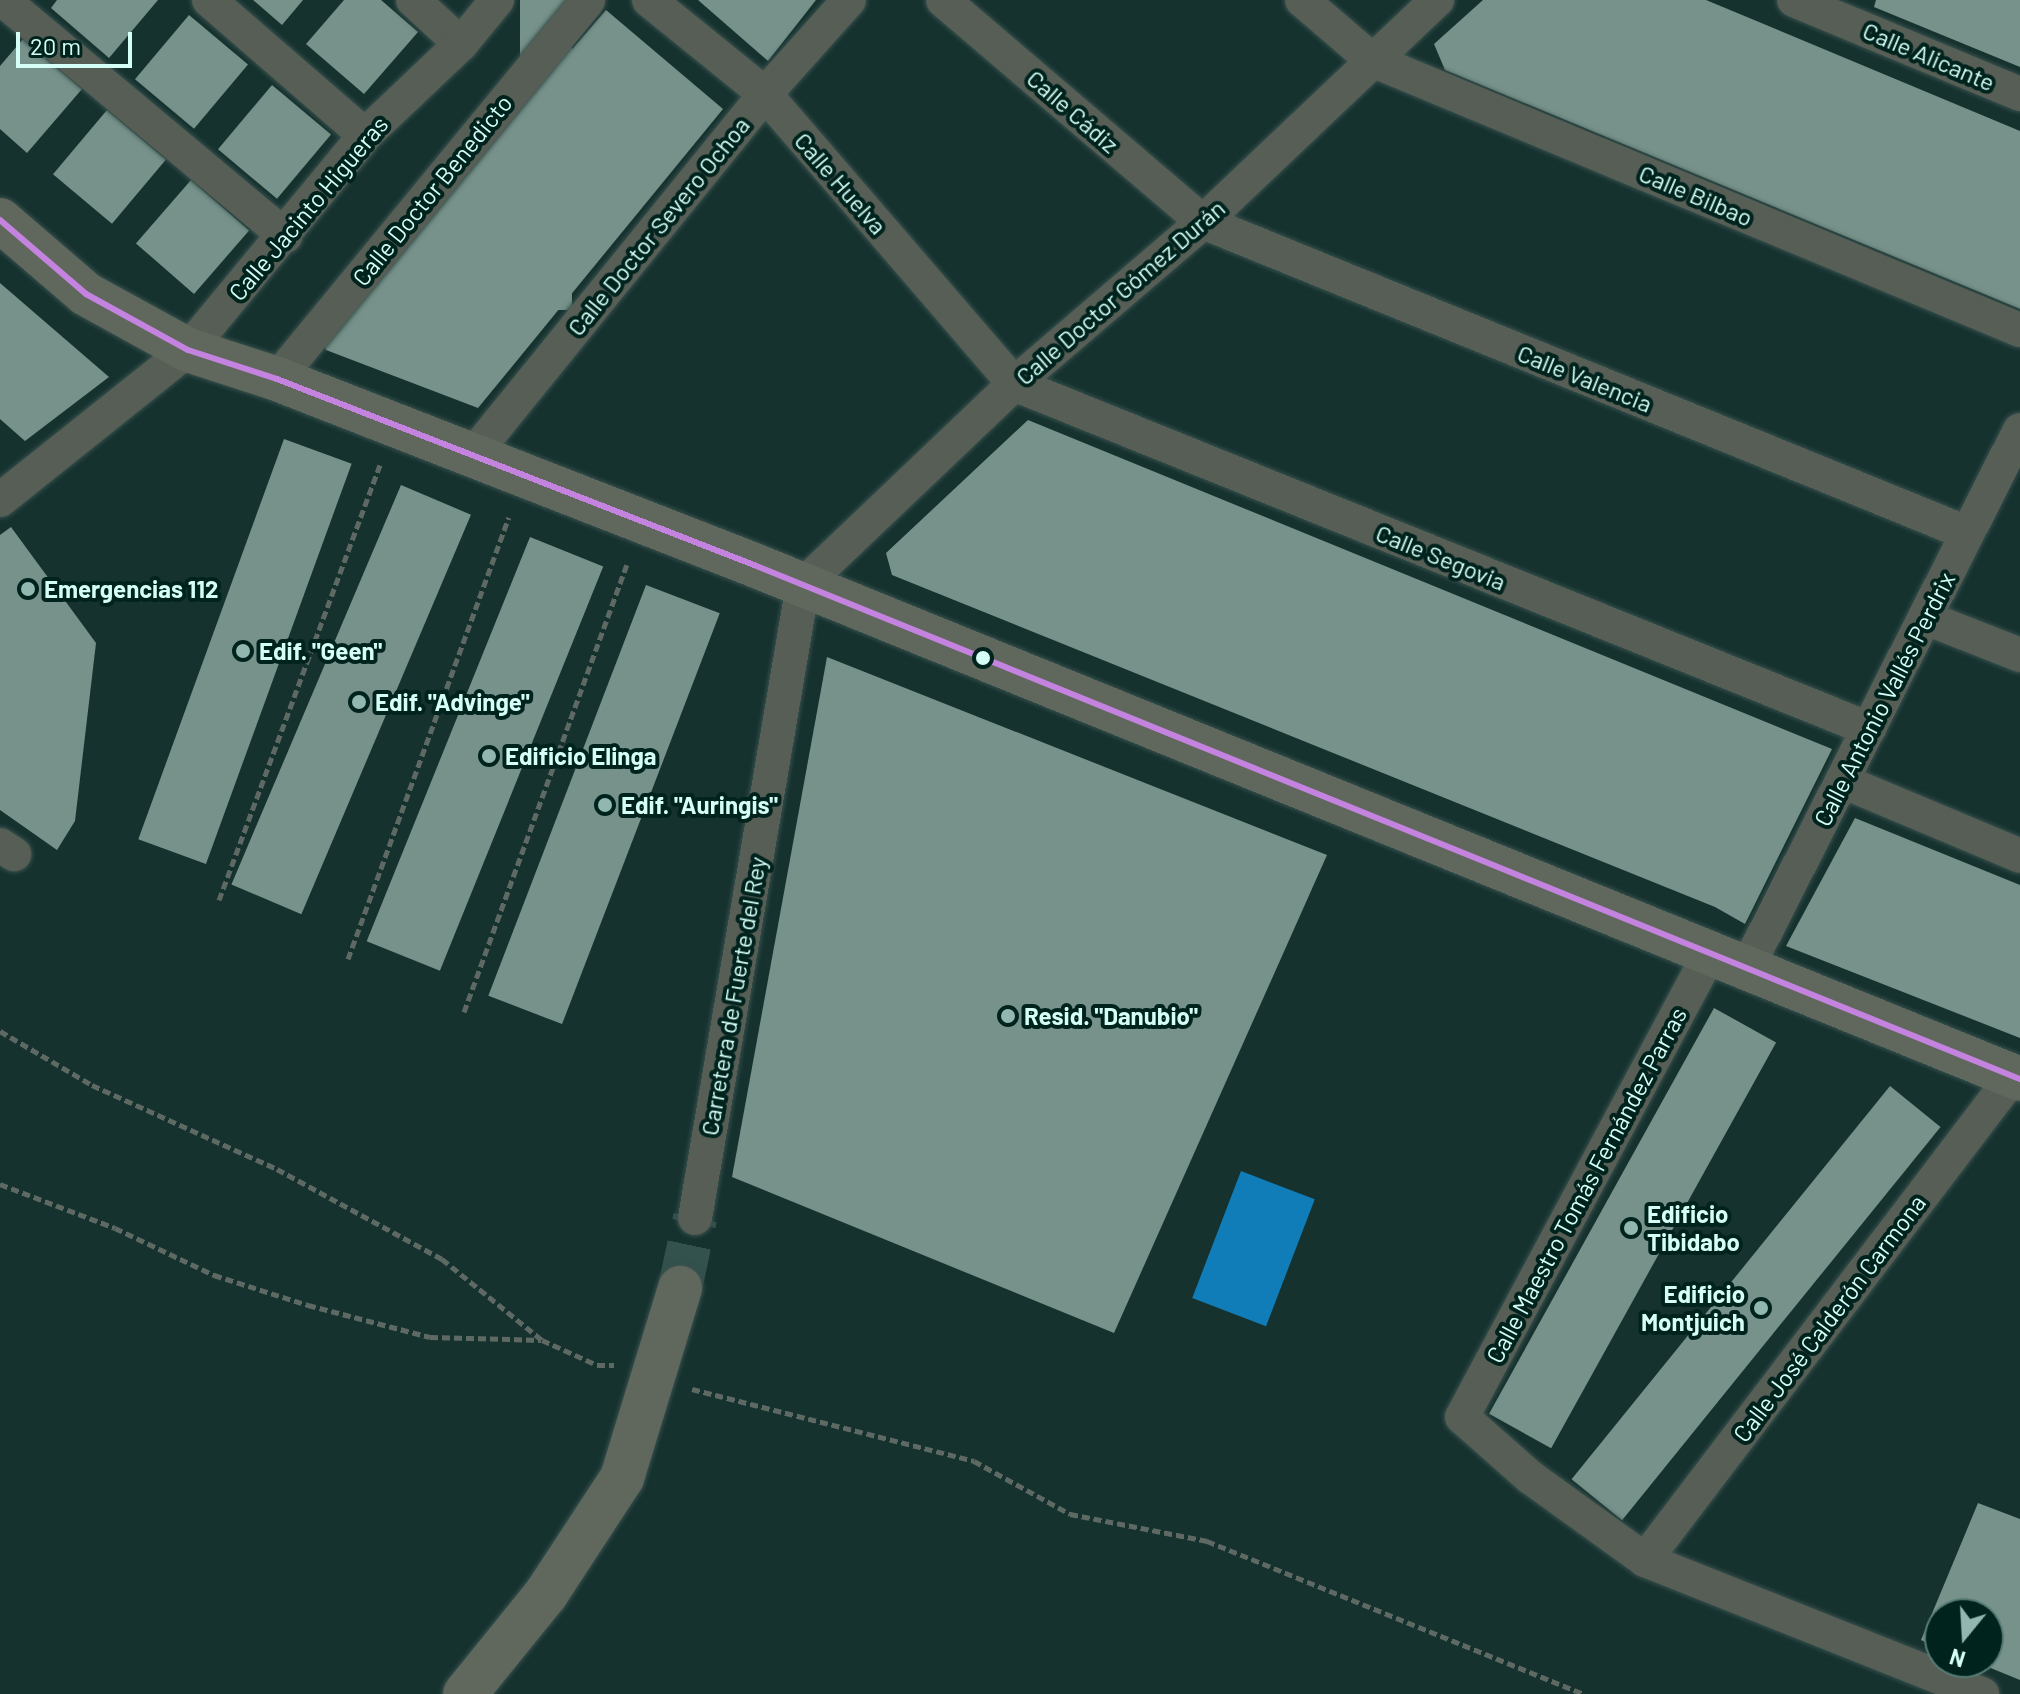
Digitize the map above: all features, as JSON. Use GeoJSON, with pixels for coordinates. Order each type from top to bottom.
{"type":"FeatureCollection","features":[{"type":"Feature","properties":{"kind":"street"},"geometry":{"type":"LineString","coordinates":[[3,0],[285,236]]}},
{"type":"Feature","properties":{"kind":"street"},"geometry":{"type":"LineString","coordinates":[[209,0],[365,135]]}},
{"type":"Feature","properties":{"kind":"street"},"geometry":{"type":"LineString","coordinates":[[413,0],[461,44]]}},
{"type":"Feature","properties":{"kind":"street","name":"Calle Jacinto Higueras"},"geometry":{"type":"LineString","coordinates":[[0,500],[188,350],[285,236],[365,135],[461,44],[497,0]]}},
{"type":"Feature","properties":{"kind":"street","name":"Calle Doctor Benedicto"},"geometry":{"type":"LineString","coordinates":[[277,379],[588,0]]}},
{"type":"Feature","properties":{"kind":"street","name":"Calle Huelva"},"geometry":{"type":"LineString","coordinates":[[649,0],[765,94],[1014,384]]}},
{"type":"Feature","properties":{"kind":"street","name":"Calle Doctor Severo Ochoa"},"geometry":{"type":"LineString","coordinates":[[472,456],[765,94],[849,0]]}},
{"type":"Feature","properties":{"kind":"street","name":"Calle Cádiz"},"geometry":{"type":"LineString","coordinates":[[943,0],[1203,222]]}},
{"type":"Feature","properties":{"kind":"street","name":"Calle Bilbao"},"geometry":{"type":"LineString","coordinates":[[1302,0],[1372,60],[2020,330]]}},
{"type":"Feature","properties":{"kind":"street","name":"Calle Doctor Gómez Durán"},"geometry":{"type":"LineString","coordinates":[[803,585],[1014,384],[1203,222],[1437,0]]}},
{"type":"Feature","properties":{"kind":"street","name":"Calle Alicante"},"geometry":{"type":"LineString","coordinates":[[1794,0],[2020,94]]}},
{"type":"Feature","properties":{"kind":"street"},"geometry":{"type":"LineString","coordinates":[[0,220],[86,294],[188,350],[277,379],[803,585],[2016,1077]]}},
{"type":"Feature","properties":{"kind":"street","name":"Calle Valencia"},"geometry":{"type":"LineString","coordinates":[[1203,222],[1967,533]]}},
{"type":"Feature","properties":{"kind":"street","name":"Calle Segovia"},"geometry":{"type":"LineString","coordinates":[[1014,384],[1869,729]]}},
{"type":"Feature","properties":{"kind":"street","name":"Calle Antonio Vallés Perdrix"},"geometry":{"type":"LineString","coordinates":[[1729,960],[1842,781],[1967,533],[2018,440]]}},
{"type":"Feature","properties":{"kind":"street","name":"Carretera de Fuerte del Rey"},"geometry":{"type":"LineString","coordinates":[[695,1218],[803,585]]}},
{"type":"Feature","properties":{"kind":"street"},"geometry":{"type":"LineString","coordinates":[[1926,618],[2020,655]]}},
{"type":"Feature","properties":{"kind":"street"},"geometry":{"type":"LineString","coordinates":[[1842,781],[2020,856]]}},
{"type":"Feature","properties":{"kind":"street","name":"Calle Maestro Tomás Fernández Parras"},"geometry":{"type":"LineString","coordinates":[[1645,1560],[1530,1477],[1462,1417],[1729,960]]}},
{"type":"Feature","properties":{"kind":"street","name":"Calle José Calderón Carmona"},"geometry":{"type":"LineString","coordinates":[[1645,1560],[2016,1077]]}},
{"type":"Feature","properties":{"kind":"street"},"geometry":{"type":"LineString","coordinates":[[465,1694],[546,1594],[622,1478],[640,1373],[680,1288]]}},
{"type":"Feature","properties":{"kind":"street"},"geometry":{"type":"LineString","coordinates":[[1645,1560],[1982,1694]]}},
{"type":"Feature","properties":{"kind":"path"},"geometry":{"type":"LineString","coordinates":[[219,900],[380,465]]}},
{"type":"Feature","properties":{"kind":"path"},"geometry":{"type":"LineString","coordinates":[[348,959],[509,517]]}},
{"type":"Feature","properties":{"kind":"path"},"geometry":{"type":"LineString","coordinates":[[464,1012],[627,565]]}},
{"type":"Feature","properties":{"kind":"path"},"geometry":{"type":"LineString","coordinates":[[0,1031],[92,1085],[277,1169],[442,1259],[542,1340],[597,1365],[640,1373],[974,1461],[1070,1514],[1207,1541],[1583,1694]]}},
{"type":"Feature","properties":{"kind":"path"},"geometry":{"type":"LineString","coordinates":[[0,1184],[115,1228],[214,1275],[308,1305],[430,1337],[542,1340]]}},
{"type":"Feature","properties":{"kind":"water"},"geometry":{"type":"Polygon","coordinates":[[[1241,1171],[1315,1199],[1266,1326],[1192,1298],[1241,1171]]]}},
{"type":"Feature","properties":{"kind":"building"},"geometry":{"type":"Polygon","coordinates":[[[57,0],[158,0],[109,58],[51,8],[57,0]]]}},
{"type":"Feature","properties":{"kind":"building"},"geometry":{"type":"Polygon","coordinates":[[[253,0],[303,0],[282,25],[253,0]]]}},
{"type":"Feature","properties":{"kind":"building"},"geometry":{"type":"Polygon","coordinates":[[[344,0],[381,0],[418,32],[364,94],[306,44],[344,0]]]}},
{"type":"Feature","properties":{"kind":"building"},"geometry":{"type":"Polygon","coordinates":[[[520,0],[572,0],[572,310],[520,310],[520,0]]]}},
{"type":"Feature","properties":{"kind":"building"},"geometry":{"type":"Polygon","coordinates":[[[698,0],[816,0],[768,61],[698,0]]]}},
{"type":"Feature","properties":{"kind":"building"},"geometry":{"type":"Polygon","coordinates":[[[1483,0],[1706,0],[2020,131],[2020,309],[1445,70],[1434,44],[1483,0]]]}},
{"type":"Feature","properties":{"kind":"building"},"geometry":{"type":"Polygon","coordinates":[[[1876,0],[2020,0],[2020,67],[1874,7],[1876,0]]]}},
{"type":"Feature","properties":{"kind":"building"},"geometry":{"type":"Polygon","coordinates":[[[606,10],[723,109],[478,408],[326,350],[321,339],[606,10]]]}},
{"type":"Feature","properties":{"kind":"building"},"geometry":{"type":"Polygon","coordinates":[[[189,15],[248,64],[194,129],[135,79],[189,15]]]}},
{"type":"Feature","properties":{"kind":"building"},"geometry":{"type":"Polygon","coordinates":[[[23,39],[82,89],[27,153],[0,129],[0,66],[23,39]]]}},
{"type":"Feature","properties":{"kind":"building"},"geometry":{"type":"Polygon","coordinates":[[[272,85],[331,134],[277,199],[218,149],[272,85]]]}},
{"type":"Feature","properties":{"kind":"building"},"geometry":{"type":"Polygon","coordinates":[[[107,110],[166,159],[112,224],[53,174],[107,110]]]}},
{"type":"Feature","properties":{"kind":"building"},"geometry":{"type":"Polygon","coordinates":[[[191,180],[249,231],[194,294],[136,243],[191,180]]]}},
{"type":"Feature","properties":{"kind":"building"},"geometry":{"type":"Polygon","coordinates":[[[0,283],[109,377],[25,441],[0,419],[0,283]]]}},
{"type":"Feature","properties":{"kind":"building"},"geometry":{"type":"Polygon","coordinates":[[[1028,420],[1832,749],[1745,924],[1715,907],[892,575],[886,553],[1028,420]]]}},
{"type":"Feature","properties":{"kind":"building","name":"Edif. \"Geen\""},"geometry":{"type":"Polygon","coordinates":[[[284,439],[352,464],[206,864],[138,839],[284,439]]]}},
{"type":"Feature","properties":{"kind":"building","name":"Edif. \"Advinge\""},"geometry":{"type":"Polygon","coordinates":[[[401,485],[471,515],[301,914],[231,884],[401,485]]]}},
{"type":"Feature","properties":{"kind":"building"},"geometry":{"type":"Polygon","coordinates":[[[11,527],[96,643],[75,821],[57,850],[0,810],[0,535],[11,527]]]}},
{"type":"Feature","properties":{"kind":"building","name":"Edificio Elinga"},"geometry":{"type":"Polygon","coordinates":[[[530,537],[603,567],[440,971],[367,941],[530,537]]]}},
{"type":"Feature","properties":{"kind":"building","name":"Edif. \"Auringis\""},"geometry":{"type":"Polygon","coordinates":[[[646,585],[720,613],[562,1024],[488,996],[646,585]]]}},
{"type":"Feature","properties":{"kind":"building","name":"Resid. \"Danubio\""},"geometry":{"type":"Polygon","coordinates":[[[827,657],[1327,855],[1114,1333],[732,1177],[827,657]]]}},
{"type":"Feature","properties":{"kind":"building"},"geometry":{"type":"Polygon","coordinates":[[[1855,818],[2020,885],[2020,1038],[1786,946],[1855,818]]]}},
{"type":"Feature","properties":{"kind":"building","name":"Edificio Tibidabo"},"geometry":{"type":"Polygon","coordinates":[[[1714,1008],[1776,1042],[1551,1448],[1489,1414],[1714,1008]]]}},
{"type":"Feature","properties":{"kind":"building","name":"Edificio Montjuich"},"geometry":{"type":"Polygon","coordinates":[[[1890,1086],[1941,1127],[1622,1520],[1572,1479],[1890,1086]]]}},
{"type":"Feature","properties":{"kind":"building"},"geometry":{"type":"Polygon","coordinates":[[[1978,1503],[2020,1519],[2020,1680],[2004,1673],[2004,1598],[1938,1598],[1978,1503]]]}},
{"type":"Feature","properties":{"kind":"tunnel"},"geometry":{"type":"LineString","coordinates":[[680,1288],[695,1218]]}},
{"type":"Feature","properties":{"kind":"transit line"},"geometry":{"type":"LineString","coordinates":[[0,220],[86,294],[188,350],[277,379],[754,565],[2020,1079]]}},
{"type":"Feature","properties":{"kind":"place","name":"Emergencias 112"},"geometry":{"type":"Point","coordinates":[28,589]}},
{"type":"Feature","properties":{"kind":"place","name":"Edif. \"Geen\""},"geometry":{"type":"Point","coordinates":[243,651]}},
{"type":"Feature","properties":{"kind":"place","name":"Edif. \"Advinge\""},"geometry":{"type":"Point","coordinates":[359,702]}},
{"type":"Feature","properties":{"kind":"place","name":"Edificio Elinga"},"geometry":{"type":"Point","coordinates":[489,756]}},
{"type":"Feature","properties":{"kind":"place","name":"Edif. \"Auringis\""},"geometry":{"type":"Point","coordinates":[605,805]}},
{"type":"Feature","properties":{"kind":"place","name":"Resid. \"Danubio\""},"geometry":{"type":"Point","coordinates":[1008,1016]}},
{"type":"Feature","properties":{"kind":"place","name":"Edificio Tibidabo"},"geometry":{"type":"Point","coordinates":[1631,1228]}},
{"type":"Feature","properties":{"kind":"place","name":"Edificio Montjuich"},"geometry":{"type":"Point","coordinates":[1761,1308]}}]}
